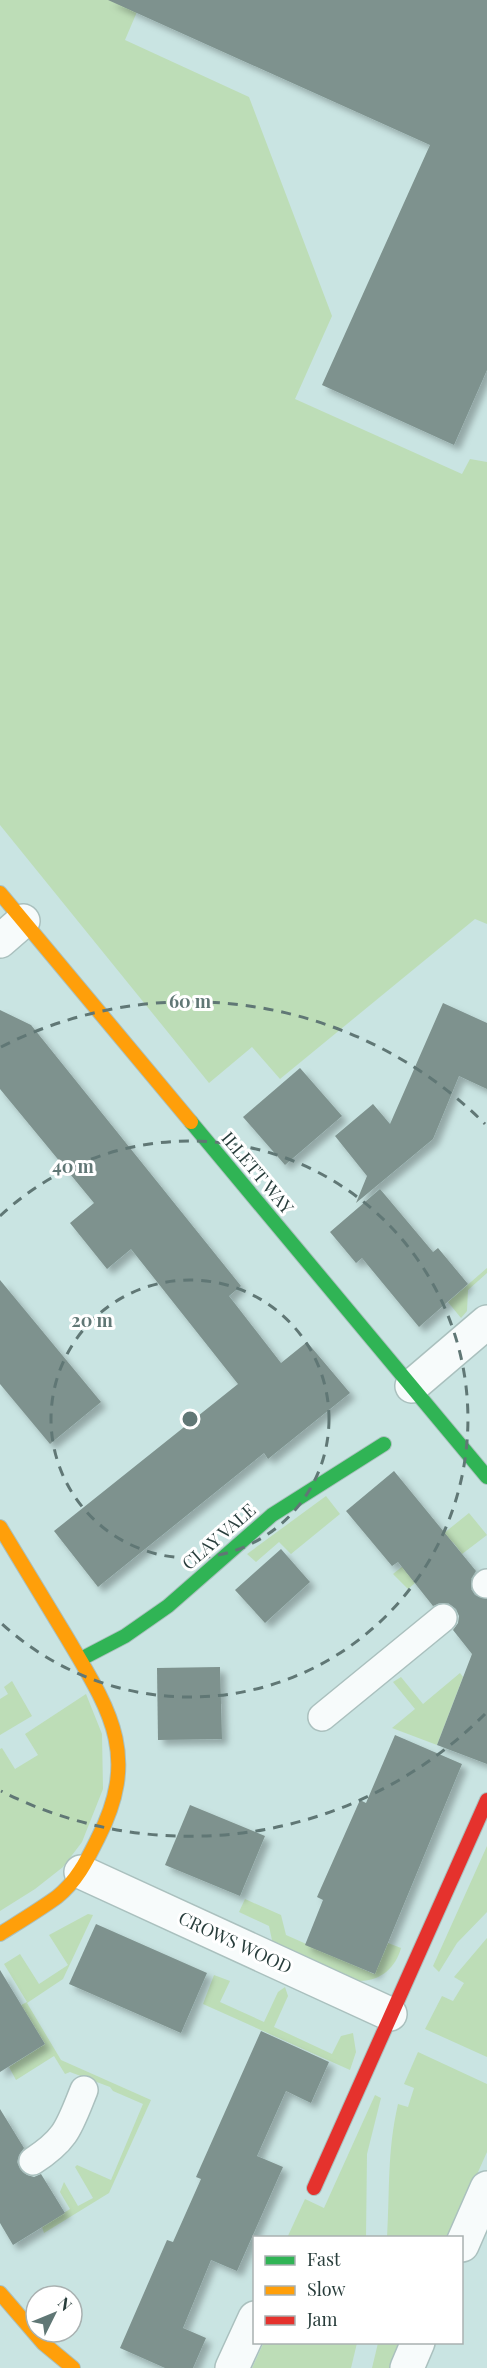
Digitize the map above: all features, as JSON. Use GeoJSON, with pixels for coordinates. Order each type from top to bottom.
{"type":"FeatureCollection","features":[{"type":"Feature","properties":{"kind":"street","name":"ILLETT WAY"},"geometry":{"type":"LineString","coordinates":[[0,893],[12,931],[412,1386],[487,1477]]}},
{"type":"Feature","properties":{"kind":"street"},"geometry":{"type":"LineString","coordinates":[[412,1386],[487,1322]]}},
{"type":"Feature","properties":{"kind":"street","name":"CLAY VALE"},"geometry":{"type":"LineString","coordinates":[[81,1659],[125,1636],[168,1606],[272,1515],[384,1444]]}},
{"type":"Feature","properties":{"kind":"street"},"geometry":{"type":"LineString","coordinates":[[0,1527],[81,1659],[109,1713],[118,1748],[119,1765],[119,1780],[109,1817],[81,1872],[57,1896],[0,1934]]}},
{"type":"Feature","properties":{"kind":"street"},"geometry":{"type":"LineString","coordinates":[[314,2188],[487,1800]]}},
{"type":"Feature","properties":{"kind":"street","name":"CROWS WOOD"},"geometry":{"type":"LineString","coordinates":[[81,1872],[390,2014]]}},
{"type":"Feature","properties":{"kind":"street"},"geometry":{"type":"LineString","coordinates":[[463,2243],[487,2188]]}},
{"type":"Feature","properties":{"kind":"street"},"geometry":{"type":"LineString","coordinates":[[0,2293],[18,2317],[73,2368]]}},
{"type":"Feature","properties":{"kind":"street"},"geometry":{"type":"LineString","coordinates":[[232,2368],[253,2322]]}},
{"type":"Feature","properties":{"kind":"street"},"geometry":{"type":"LineString","coordinates":[[407,2368],[418,2344]]}},
{"type":"Feature","properties":{"kind":"lane"},"geometry":{"type":"LineString","coordinates":[[322,1717],[443,1618]]}},
{"type":"Feature","properties":{"kind":"lane"},"geometry":{"type":"LineString","coordinates":[[33,2162],[59,2142],[69,2127],[84,2090]]}},
{"type":"Feature","properties":{"kind":"green space"},"geometry":{"type":"Polygon","coordinates":[[[0,0],[142,0],[125,40],[249,97],[332,316],[295,399],[462,474],[470,459],[487,462],[487,924],[475,919],[280,1079],[252,1047],[209,1083],[0,825],[0,0]]]}},
{"type":"Feature","properties":{"kind":"green space"},"geometry":{"type":"Polygon","coordinates":[[[487,1268],[487,1273],[468,1290],[467,1311],[461,1318],[448,1302],[487,1268]]]}},
{"type":"Feature","properties":{"kind":"green space"},"geometry":{"type":"Polygon","coordinates":[[[326,1496],[340,1514],[291,1554],[279,1542],[256,1562],[247,1554],[326,1496]]]}},
{"type":"Feature","properties":{"kind":"green space"},"geometry":{"type":"Polygon","coordinates":[[[469,1513],[487,1535],[462,1554],[453,1542],[410,1576],[415,1583],[408,1589],[393,1574],[469,1513]]]}},
{"type":"Feature","properties":{"kind":"green space"},"geometry":{"type":"Polygon","coordinates":[[[460,1673],[463,1677],[437,1745],[392,1728],[415,1709],[393,1682],[401,1677],[423,1704],[460,1673]]]}},
{"type":"Feature","properties":{"kind":"green space"},"geometry":{"type":"Polygon","coordinates":[[[12,1681],[32,1716],[0,1735],[0,1699],[8,1694],[4,1687],[12,1681]]]}},
{"type":"Feature","properties":{"kind":"green space"},"geometry":{"type":"Polygon","coordinates":[[[86,1694],[102,1734],[103,1789],[82,1842],[63,1867],[35,1889],[0,1911],[0,1749],[2,1748],[15,1769],[38,1755],[25,1734],[86,1694]]]}},
{"type":"Feature","properties":{"kind":"green space"},"geometry":{"type":"Polygon","coordinates":[[[487,1846],[487,1912],[457,1943],[439,1972],[433,1966],[487,1846]]]}},
{"type":"Feature","properties":{"kind":"green space"},"geometry":{"type":"Polygon","coordinates":[[[245,1899],[281,1915],[286,1935],[374,1974],[388,1943],[401,1948],[399,1955],[381,1976],[368,1980],[353,1980],[273,1945],[269,1926],[239,1912],[245,1899]]]}},
{"type":"Feature","properties":{"kind":"green space"},"geometry":{"type":"Polygon","coordinates":[[[88,1914],[93,1915],[63,1979],[27,2003],[61,2060],[151,2100],[109,2193],[44,2233],[42,2227],[70,2209],[60,2192],[64,2182],[78,2206],[93,2198],[75,2167],[77,2165],[111,2180],[143,2104],[113,2091],[110,2087],[70,2072],[65,2074],[54,2056],[16,2080],[9,2067],[45,2044],[21,2005],[27,2002],[4,1964],[20,1954],[39,1984],[68,1965],[49,1935],[88,1914]]]}},
{"type":"Feature","properties":{"kind":"green space"},"geometry":{"type":"Polygon","coordinates":[[[487,1938],[487,2057],[425,2029],[442,1996],[453,2001],[464,1983],[454,1977],[487,1938]]]}},
{"type":"Feature","properties":{"kind":"green space"},"geometry":{"type":"Polygon","coordinates":[[[214,1975],[230,1981],[220,2002],[264,2022],[278,1992],[285,1987],[288,1996],[274,2027],[332,2054],[341,2036],[353,2033],[356,2052],[350,2070],[203,2004],[214,1975]]]}},
{"type":"Feature","properties":{"kind":"green space"},"geometry":{"type":"Polygon","coordinates":[[[418,2052],[487,2084],[487,2152],[449,2236],[387,2236],[390,2155],[394,2122],[398,2104],[408,2107],[414,2088],[404,2084],[418,2052]]]}},
{"type":"Feature","properties":{"kind":"green space"},"geometry":{"type":"Polygon","coordinates":[[[375,2095],[381,2098],[367,2154],[366,2236],[288,2236],[305,2199],[324,2208],[375,2095]]]}},
{"type":"Feature","properties":{"kind":"green space"},"geometry":{"type":"Polygon","coordinates":[[[263,2344],[357,2344],[351,2368],[252,2368],[263,2344]]]}},
{"type":"Feature","properties":{"kind":"green space"},"geometry":{"type":"Polygon","coordinates":[[[378,2344],[402,2344],[390,2368],[372,2368],[378,2344]]]}},
{"type":"Feature","properties":{"kind":"building"},"geometry":{"type":"Polygon","coordinates":[[[108,0],[487,0],[487,370],[454,445],[322,385],[430,145],[108,0]]]}},
{"type":"Feature","properties":{"kind":"building"},"geometry":{"type":"Polygon","coordinates":[[[443,1003],[487,1023],[487,1089],[459,1076],[433,1139],[356,1203],[367,1176],[335,1136],[373,1104],[390,1124],[443,1003]]]}},
{"type":"Feature","properties":{"kind":"building"},"geometry":{"type":"Polygon","coordinates":[[[0,1010],[31,1025],[241,1286],[229,1296],[281,1363],[307,1342],[350,1393],[268,1459],[264,1453],[98,1587],[54,1531],[238,1384],[131,1249],[107,1269],[70,1223],[94,1203],[0,1089],[0,1010]]]}},
{"type":"Feature","properties":{"kind":"building"},"geometry":{"type":"Polygon","coordinates":[[[300,1068],[342,1116],[285,1165],[243,1117],[300,1068]]]}},
{"type":"Feature","properties":{"kind":"building"},"geometry":{"type":"Polygon","coordinates":[[[380,1189],[433,1252],[438,1248],[468,1284],[419,1327],[362,1258],[356,1263],[330,1232],[380,1189]]]}},
{"type":"Feature","properties":{"kind":"building"},"geometry":{"type":"Polygon","coordinates":[[[0,1280],[101,1402],[50,1444],[0,1384],[0,1280]]]}},
{"type":"Feature","properties":{"kind":"building"},"geometry":{"type":"Polygon","coordinates":[[[394,1471],[476,1571],[471,1579],[471,1589],[475,1595],[487,1599],[487,1764],[437,1745],[472,1654],[453,1630],[458,1623],[459,1616],[456,1609],[448,1603],[433,1606],[398,1562],[392,1566],[346,1511],[394,1471]]]}},
{"type":"Feature","properties":{"kind":"building"},"geometry":{"type":"Polygon","coordinates":[[[281,1549],[310,1582],[265,1623],[235,1590],[281,1549]]]}},
{"type":"Feature","properties":{"kind":"building"},"geometry":{"type":"Polygon","coordinates":[[[220,1667],[222,1739],[158,1740],[157,1668],[220,1667]]]}},
{"type":"Feature","properties":{"kind":"building"},"geometry":{"type":"Polygon","coordinates":[[[395,1735],[462,1764],[375,1974],[305,1945],[323,1900],[317,1897],[360,1800],[366,1803],[395,1735]]]}},
{"type":"Feature","properties":{"kind":"building"},"geometry":{"type":"Polygon","coordinates":[[[190,1805],[265,1836],[240,1896],[165,1865],[190,1805]]]}},
{"type":"Feature","properties":{"kind":"building"},"geometry":{"type":"Polygon","coordinates":[[[96,1924],[207,1973],[181,2033],[69,1984],[96,1924]]]}},
{"type":"Feature","properties":{"kind":"building"},"geometry":{"type":"Polygon","coordinates":[[[0,1970],[45,2044],[0,2072],[0,1970]]]}},
{"type":"Feature","properties":{"kind":"building"},"geometry":{"type":"Polygon","coordinates":[[[261,2031],[329,2062],[311,2103],[286,2091],[257,2156],[283,2167],[237,2271],[211,2260],[183,2328],[206,2338],[193,2368],[165,2368],[120,2348],[167,2240],[173,2242],[201,2179],[196,2177],[261,2031]]]}},
{"type":"Feature","properties":{"kind":"building"},"geometry":{"type":"Polygon","coordinates":[[[0,2109],[24,2148],[17,2162],[20,2169],[34,2177],[41,2174],[65,2213],[13,2245],[0,2223],[0,2109]]]}},
{"type":"Feature","properties":{"kind":"traffic: fast"},"geometry":{"type":"LineString","coordinates":[[191,1122],[487,1477]]}},
{"type":"Feature","properties":{"kind":"traffic: fast"},"geometry":{"type":"LineString","coordinates":[[81,1659],[125,1636],[168,1606],[272,1515],[384,1444]]}},
{"type":"Feature","properties":{"kind":"traffic: slow"},"geometry":{"type":"LineString","coordinates":[[0,893],[191,1122]]}},
{"type":"Feature","properties":{"kind":"traffic: slow"},"geometry":{"type":"LineString","coordinates":[[0,1527],[95,1687],[114,1733],[118,1756],[117,1781],[111,1808],[81,1870],[57,1897],[0,1934]]}},
{"type":"Feature","properties":{"kind":"traffic: slow"},"geometry":{"type":"LineString","coordinates":[[0,2293],[43,2343],[73,2368]]}},
{"type":"Feature","properties":{"kind":"traffic: jam"},"geometry":{"type":"LineString","coordinates":[[314,2188],[487,1800]]}}]}
